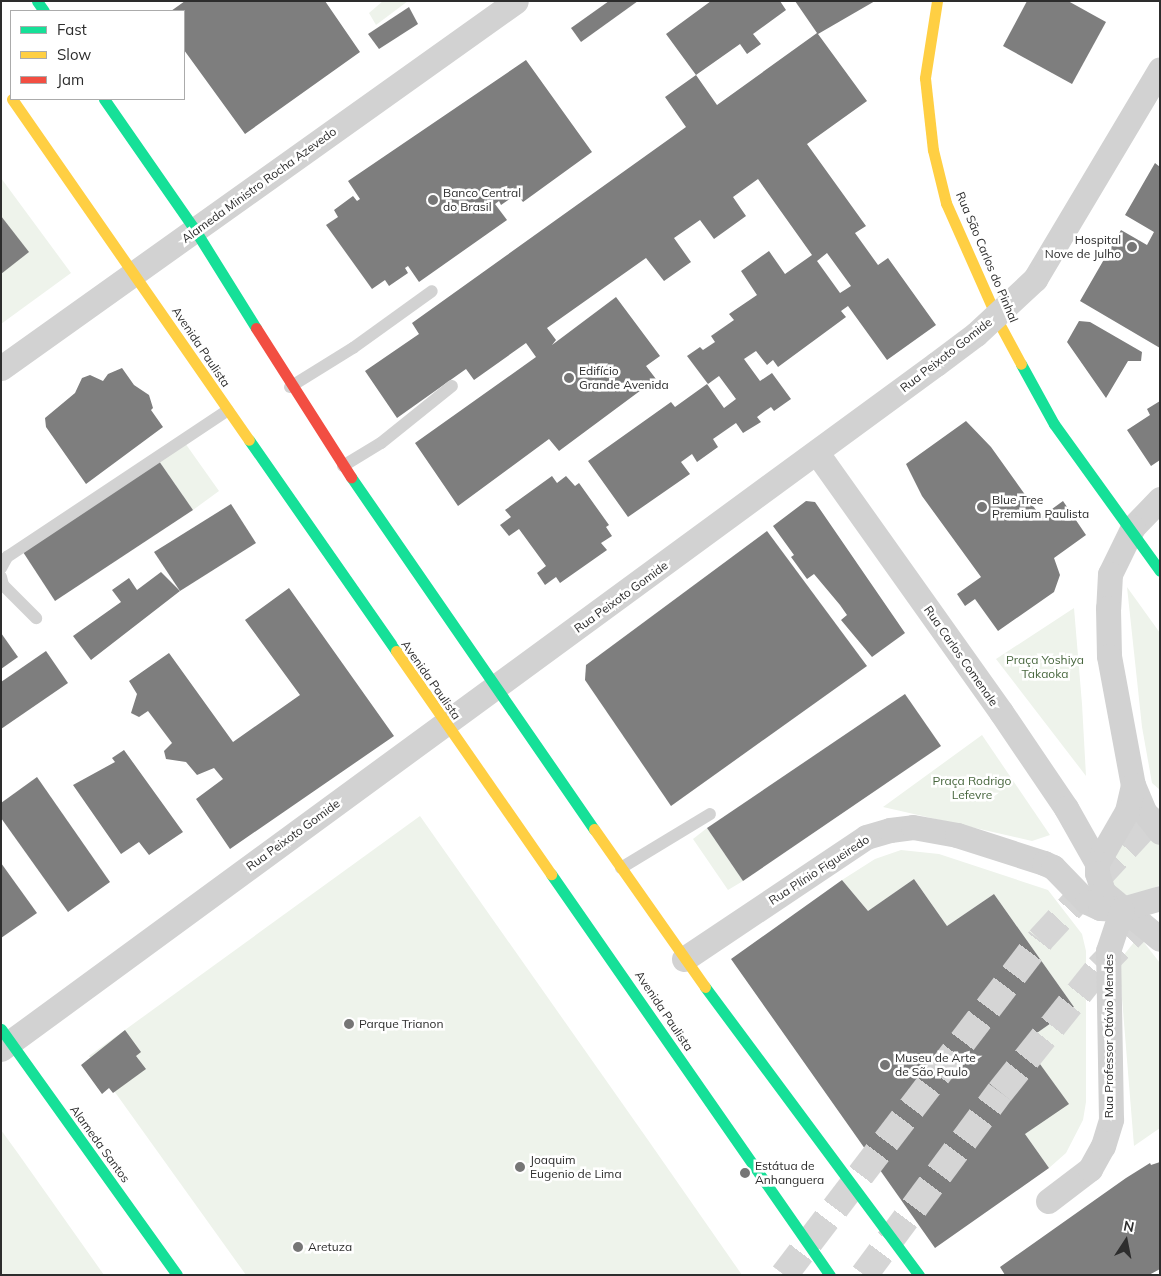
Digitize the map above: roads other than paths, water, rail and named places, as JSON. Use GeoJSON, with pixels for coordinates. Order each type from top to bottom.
{"type":"FeatureCollection","features":[{"type":"Feature","properties":{"kind":"main road","name":"Rua São Carlos do Pinhal"},"geometry":{"type":"LineString","coordinates":[[937,1],[925,78],[933,150],[946,203],[1000,325],[1054,424],[1160,571]]}},
{"type":"Feature","properties":{"kind":"main road","name":"Avenida Paulista"},"geometry":{"type":"LineString","coordinates":[[14,100],[830,1275]]}},
{"type":"Feature","properties":{"kind":"main road"},"geometry":{"type":"LineString","coordinates":[[105,100],[196,230],[290,387],[621,868],[684,958],[919,1275]]}},
{"type":"Feature","properties":{"kind":"main road","name":"Alameda Santos"},"geometry":{"type":"LineString","coordinates":[[4,1040],[177,1275]]}},
{"type":"Feature","properties":{"kind":"street","name":"Alameda Ministro Rocha Azevedo"},"geometry":{"type":"LineString","coordinates":[[1,368],[516,1]]}},
{"type":"Feature","properties":{"kind":"street","name":"Rua Peixoto Gomide"},"geometry":{"type":"LineString","coordinates":[[4,1040],[446,725],[976,334],[1035,279],[1160,69]]}},
{"type":"Feature","properties":{"kind":"street","name":"Rua Carlos Comenale"},"geometry":{"type":"LineString","coordinates":[[817,453],[1001,712],[1066,808],[1097,863],[1103,892],[1122,909]]}},
{"type":"Feature","properties":{"kind":"street"},"geometry":{"type":"LineString","coordinates":[[1160,499],[1134,527],[1110,574],[1109,656],[1133,785],[1145,813],[1160,832]]}},
{"type":"Feature","properties":{"kind":"street"},"geometry":{"type":"LineString","coordinates":[[1097,863],[1127,811],[1133,785]]}},
{"type":"Feature","properties":{"kind":"street","name":"Rua Plínio Figueiredo"},"geometry":{"type":"LineString","coordinates":[[684,958],[866,837],[890,830],[914,827],[957,835],[1053,867],[1087,902],[1100,908],[1122,909]]}},
{"type":"Feature","properties":{"kind":"street"},"geometry":{"type":"LineString","coordinates":[[1122,909],[1160,898]]}},
{"type":"Feature","properties":{"kind":"street"},"geometry":{"type":"LineString","coordinates":[[1122,909],[1160,939]]}},
{"type":"Feature","properties":{"kind":"street","name":"Rua Professor Otávio Mendes"},"geometry":{"type":"LineString","coordinates":[[1048,1201],[1090,1169],[1103,1146],[1111,1119],[1108,951],[1122,909]]}},
{"type":"Feature","properties":{"kind":"lane"},"geometry":{"type":"LineString","coordinates":[[290,387],[353,348],[432,291]]}},
{"type":"Feature","properties":{"kind":"lane"},"geometry":{"type":"LineString","coordinates":[[344,466],[381,443],[452,386]]}},
{"type":"Feature","properties":{"kind":"lane"},"geometry":{"type":"LineString","coordinates":[[1,568],[7,557],[228,410]]}},
{"type":"Feature","properties":{"kind":"lane"},"geometry":{"type":"LineString","coordinates":[[1,577],[3,585],[36,618]]}},
{"type":"Feature","properties":{"kind":"lane"},"geometry":{"type":"LineString","coordinates":[[621,868],[710,814]]}},
{"type":"Feature","properties":{"kind":"tunnel"},"geometry":{"type":"LineString","coordinates":[[784,1275],[1040,940],[1160,810]]}},
{"type":"Feature","properties":{"kind":"tunnel"},"geometry":{"type":"LineString","coordinates":[[864,1275],[1000,1092],[1099,968],[1160,905]]}},
{"type":"Feature","properties":{"kind":"place","name":"Banco Central do Brasil"},"geometry":{"type":"Point","coordinates":[433,200]}},
{"type":"Feature","properties":{"kind":"place","name":"Hospital Nove de Julho"},"geometry":{"type":"Point","coordinates":[1132,247]}},
{"type":"Feature","properties":{"kind":"place","name":"Edifício Grande Avenida"},"geometry":{"type":"Point","coordinates":[569,378]}},
{"type":"Feature","properties":{"kind":"place","name":"Blue Tree Premium Paulista"},"geometry":{"type":"Point","coordinates":[982,507]}},
{"type":"Feature","properties":{"kind":"place","name":"Parque Trianon"},"geometry":{"type":"Point","coordinates":[349,1024]}},
{"type":"Feature","properties":{"kind":"place","name":"Museu de Arte de São Paulo"},"geometry":{"type":"Point","coordinates":[885,1065]}},
{"type":"Feature","properties":{"kind":"place","name":"Joaquim Eugenio de Lima"},"geometry":{"type":"Point","coordinates":[520,1167]}},
{"type":"Feature","properties":{"kind":"place","name":"Estátua de Anhanguera"},"geometry":{"type":"Point","coordinates":[745,1173]}},
{"type":"Feature","properties":{"kind":"place","name":"Aretuza"},"geometry":{"type":"Point","coordinates":[298,1247]}},
{"type":"Feature","properties":{"kind":"park label","name":"Praça Yoshiya Takaoka"},"geometry":{"type":"Point","coordinates":[1045,667]}},
{"type":"Feature","properties":{"kind":"park label","name":"Praça Rodrigo Lefevre"},"geometry":{"type":"Point","coordinates":[972,788]}}]}
